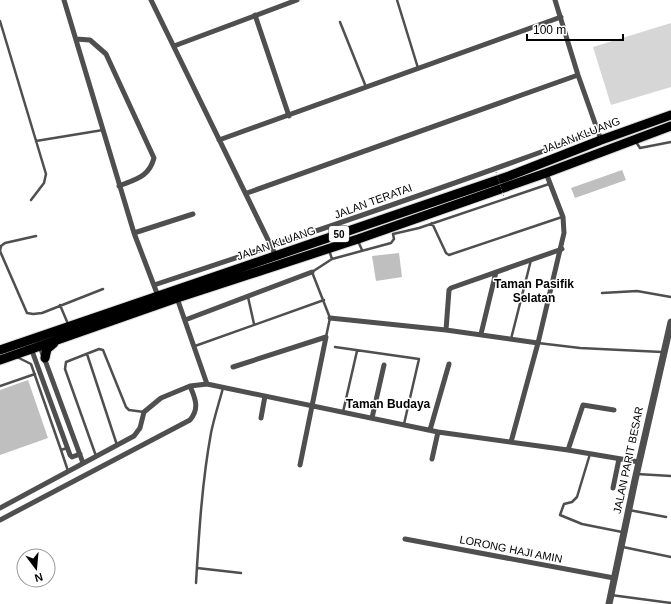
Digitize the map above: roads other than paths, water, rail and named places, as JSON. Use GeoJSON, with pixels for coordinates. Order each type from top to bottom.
{"type":"FeatureCollection","features":[{"type":"Feature","properties":{"kind":"highway","name":"JALAN KLUANG"},"geometry":{"type":"LineString","coordinates":[[0,360],[13,356],[34,343],[69,326],[276,256],[402,206],[509,176],[599,135],[671,115]]}},
{"type":"Feature","properties":{"kind":"highway","name":"JALAN KLUANG"},"geometry":{"type":"LineString","coordinates":[[0,350],[61,339],[328,248],[393,230],[402,223],[546,173],[671,126]]}},
{"type":"Feature","properties":{"kind":"highway"},"geometry":{"type":"LineString","coordinates":[[599,135],[610,145],[624,143]]}},
{"type":"Feature","properties":{"kind":"highway"},"geometry":{"type":"LineString","coordinates":[[44,358],[47,349],[61,339]]}},
{"type":"Feature","properties":{"kind":"street"},"geometry":{"type":"LineString","coordinates":[[151,0],[219,140],[247,193],[276,256]]}},
{"type":"Feature","properties":{"kind":"street"},"geometry":{"type":"LineString","coordinates":[[174,46],[298,0]]}},
{"type":"Feature","properties":{"kind":"street"},"geometry":{"type":"LineString","coordinates":[[555,0],[578,75],[599,135]]}},
{"type":"Feature","properties":{"kind":"street"},"geometry":{"type":"LineString","coordinates":[[67,1],[76,39],[119,186],[134,233],[158,296]]}},
{"type":"Feature","properties":{"kind":"street"},"geometry":{"type":"LineString","coordinates":[[255,15],[289,116]]}},
{"type":"Feature","properties":{"kind":"street"},"geometry":{"type":"LineString","coordinates":[[219,140],[289,116],[561,16]]}},
{"type":"Feature","properties":{"kind":"street"},"geometry":{"type":"LineString","coordinates":[[76,39],[90,40],[106,54],[154,158],[151,169],[146,174],[140,178],[119,186]]}},
{"type":"Feature","properties":{"kind":"street"},"geometry":{"type":"LineString","coordinates":[[247,193],[578,75]]}},
{"type":"Feature","properties":{"kind":"street"},"geometry":{"type":"LineString","coordinates":[[511,442],[562,249],[564,233],[562,217],[546,173]]}},
{"type":"Feature","properties":{"kind":"street","name":"JALAN TERATAI"},"geometry":{"type":"LineString","coordinates":[[154,285],[272,246],[402,206]]}},
{"type":"Feature","properties":{"kind":"street"},"geometry":{"type":"LineString","coordinates":[[134,233],[194,214]]}},
{"type":"Feature","properties":{"kind":"street"},"geometry":{"type":"LineString","coordinates":[[446,330],[449,290],[562,249]]}},
{"type":"Feature","properties":{"kind":"street"},"geometry":{"type":"LineString","coordinates":[[185,320],[312,272]]}},
{"type":"Feature","properties":{"kind":"street"},"geometry":{"type":"LineString","coordinates":[[481,334],[496,272]]}},
{"type":"Feature","properties":{"kind":"street"},"geometry":{"type":"LineString","coordinates":[[178,298],[207,384]]}},
{"type":"Feature","properties":{"kind":"street"},"geometry":{"type":"LineString","coordinates":[[330,318],[481,334],[538,343]]}},
{"type":"Feature","properties":{"kind":"street","name":"JALAN PARIT BESAR"},"geometry":{"type":"LineString","coordinates":[[609,604],[614,596],[614,578],[624,547],[624,532],[628,510],[638,474],[639,462],[663,352],[669,337],[671,322]]}},
{"type":"Feature","properties":{"kind":"street"},"geometry":{"type":"LineString","coordinates":[[233,367],[326,337],[300,465]]}},
{"type":"Feature","properties":{"kind":"street"},"geometry":{"type":"LineString","coordinates":[[34,343],[44,358],[83,463]]}},
{"type":"Feature","properties":{"kind":"street"},"geometry":{"type":"LineString","coordinates":[[34,343],[67,448],[71,457],[80,454]]}},
{"type":"Feature","properties":{"kind":"street"},"geometry":{"type":"LineString","coordinates":[[430,430],[450,364]]}},
{"type":"Feature","properties":{"kind":"street"},"geometry":{"type":"LineString","coordinates":[[372,418],[384,365]]}},
{"type":"Feature","properties":{"kind":"street"},"geometry":{"type":"LineString","coordinates":[[0,508],[134,436],[140,428],[144,412],[161,398],[190,386],[207,384],[438,432],[568,450],[639,462]]}},
{"type":"Feature","properties":{"kind":"street"},"geometry":{"type":"LineString","coordinates":[[0,520],[190,420],[194,416],[197,404],[190,386]]}},
{"type":"Feature","properties":{"kind":"street"},"geometry":{"type":"LineString","coordinates":[[261,418],[266,396]]}},
{"type":"Feature","properties":{"kind":"street"},"geometry":{"type":"LineString","coordinates":[[568,450],[583,405],[614,410]]}},
{"type":"Feature","properties":{"kind":"street"},"geometry":{"type":"LineString","coordinates":[[432,459],[438,432]]}},
{"type":"Feature","properties":{"kind":"street"},"geometry":{"type":"LineString","coordinates":[[613,488],[619,459]]}},
{"type":"Feature","properties":{"kind":"street","name":"LORONG HAJI AMIN"},"geometry":{"type":"LineString","coordinates":[[405,539],[614,578]]}},
{"type":"Feature","properties":{"kind":"lane"},"geometry":{"type":"LineString","coordinates":[[397,0],[418,69]]}},
{"type":"Feature","properties":{"kind":"lane"},"geometry":{"type":"LineString","coordinates":[[0,21],[46,174],[44,183],[31,200]]}},
{"type":"Feature","properties":{"kind":"lane"},"geometry":{"type":"LineString","coordinates":[[340,22],[366,88]]}},
{"type":"Feature","properties":{"kind":"lane"},"geometry":{"type":"LineString","coordinates":[[36,141],[103,130]]}},
{"type":"Feature","properties":{"kind":"lane"},"geometry":{"type":"LineString","coordinates":[[635,140],[640,148],[671,142]]}},
{"type":"Feature","properties":{"kind":"lane"},"geometry":{"type":"LineString","coordinates":[[326,337],[330,318],[312,272],[332,259],[390,243],[394,239],[393,230],[409,231],[549,184]]}},
{"type":"Feature","properties":{"kind":"lane"},"geometry":{"type":"LineString","coordinates":[[432,223],[446,254],[449,255],[562,217]]}},
{"type":"Feature","properties":{"kind":"lane"},"geometry":{"type":"LineString","coordinates":[[402,223],[409,231]]}},
{"type":"Feature","properties":{"kind":"lane"},"geometry":{"type":"LineString","coordinates":[[36,236],[5,243],[1,246],[0,250],[27,313],[33,314],[42,312],[104,289]]}},
{"type":"Feature","properties":{"kind":"lane"},"geometry":{"type":"LineString","coordinates":[[358,239],[362,250]]}},
{"type":"Feature","properties":{"kind":"lane"},"geometry":{"type":"LineString","coordinates":[[328,248],[332,259]]}},
{"type":"Feature","properties":{"kind":"lane"},"geometry":{"type":"LineString","coordinates":[[511,339],[531,259]]}},
{"type":"Feature","properties":{"kind":"lane"},"geometry":{"type":"LineString","coordinates":[[602,293],[637,291],[671,297]]}},
{"type":"Feature","properties":{"kind":"lane"},"geometry":{"type":"LineString","coordinates":[[248,297],[254,324]]}},
{"type":"Feature","properties":{"kind":"lane"},"geometry":{"type":"LineString","coordinates":[[194,346],[324,300]]}},
{"type":"Feature","properties":{"kind":"lane"},"geometry":{"type":"LineString","coordinates":[[60,305],[69,326]]}},
{"type":"Feature","properties":{"kind":"lane"},"geometry":{"type":"LineString","coordinates":[[538,343],[580,348],[663,352]]}},
{"type":"Feature","properties":{"kind":"lane"},"geometry":{"type":"LineString","coordinates":[[335,347],[418,359],[404,424]]}},
{"type":"Feature","properties":{"kind":"lane"},"geometry":{"type":"LineString","coordinates":[[96,456],[64,365],[66,362],[99,349],[103,350],[126,407],[129,410],[144,412]]}},
{"type":"Feature","properties":{"kind":"lane"},"geometry":{"type":"LineString","coordinates":[[343,412],[357,351]]}},
{"type":"Feature","properties":{"kind":"lane"},"geometry":{"type":"LineString","coordinates":[[87,354],[117,445]]}},
{"type":"Feature","properties":{"kind":"lane"},"geometry":{"type":"LineString","coordinates":[[13,356],[31,364],[68,471]]}},
{"type":"Feature","properties":{"kind":"lane"},"geometry":{"type":"LineString","coordinates":[[0,386],[35,374]]}},
{"type":"Feature","properties":{"kind":"lane"},"geometry":{"type":"LineString","coordinates":[[196,583],[207,458],[223,388]]}},
{"type":"Feature","properties":{"kind":"lane"},"geometry":{"type":"LineString","coordinates":[[61,450],[67,448]]}},
{"type":"Feature","properties":{"kind":"lane"},"geometry":{"type":"LineString","coordinates":[[591,454],[577,497],[572,502],[564,504],[560,515],[582,524],[624,532]]}},
{"type":"Feature","properties":{"kind":"lane"},"geometry":{"type":"LineString","coordinates":[[638,474],[671,476]]}},
{"type":"Feature","properties":{"kind":"lane"},"geometry":{"type":"LineString","coordinates":[[628,510],[666,517]]}},
{"type":"Feature","properties":{"kind":"lane"},"geometry":{"type":"LineString","coordinates":[[624,547],[671,557]]}},
{"type":"Feature","properties":{"kind":"lane"},"geometry":{"type":"LineString","coordinates":[[197,568],[241,573]]}},
{"type":"Feature","properties":{"kind":"lane"},"geometry":{"type":"LineString","coordinates":[[614,596],[671,603]]}},
{"type":"Feature","properties":{"kind":"district","name":"Taman Pasifik Selatan"},"geometry":{"type":"Point","coordinates":[534,291]}},
{"type":"Feature","properties":{"kind":"district","name":"Taman Budaya"},"geometry":{"type":"Point","coordinates":[388,404]}}]}
